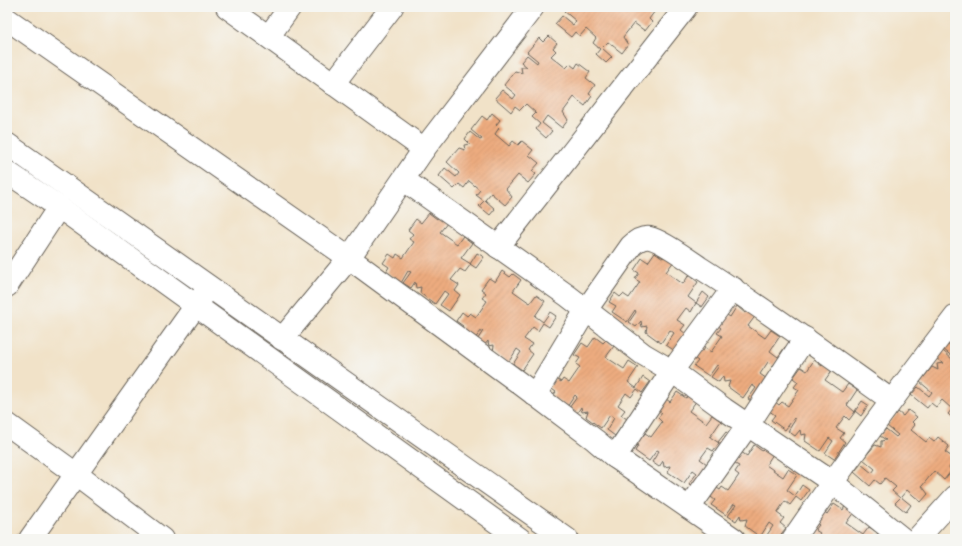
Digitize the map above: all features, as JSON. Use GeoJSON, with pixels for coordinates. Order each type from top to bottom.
{"type":"FeatureCollection","features":[{"type":"Feature","properties":{"kind":"street"},"geometry":{"type":"LineString","coordinates":[[227,7],[424,149]]}},
{"type":"Feature","properties":{"kind":"street"},"geometry":{"type":"LineString","coordinates":[[269,36],[290,7]]}},
{"type":"Feature","properties":{"kind":"street"},"geometry":{"type":"LineString","coordinates":[[333,84],[392,7]]}},
{"type":"Feature","properties":{"kind":"street"},"geometry":{"type":"LineString","coordinates":[[282,339],[349,258],[424,149],[532,7]]}},
{"type":"Feature","properties":{"kind":"street"},"geometry":{"type":"LineString","coordinates":[[498,247],[686,7]]}},
{"type":"Feature","properties":{"kind":"street"},"geometry":{"type":"LineString","coordinates":[[7,19],[349,258],[535,395],[615,457],[734,539]]}},
{"type":"Feature","properties":{"kind":"street"},"geometry":{"type":"LineString","coordinates":[[7,144],[282,339],[538,531],[567,539]]}},
{"type":"Feature","properties":{"kind":"street"},"geometry":{"type":"LineString","coordinates":[[7,172],[59,207],[520,539]]}},
{"type":"Feature","properties":{"kind":"street"},"geometry":{"type":"LineString","coordinates":[[404,180],[568,296],[642,354],[672,371],[832,482],[903,539]]}},
{"type":"Feature","properties":{"kind":"street"},"geometry":{"type":"LineString","coordinates":[[7,286],[59,207]]}},
{"type":"Feature","properties":{"kind":"street"},"geometry":{"type":"LineString","coordinates":[[535,395],[586,310],[631,246],[639,239],[649,238],[658,241],[733,288],[891,400]]}},
{"type":"Feature","properties":{"kind":"street"},"geometry":{"type":"LineString","coordinates":[[30,539],[209,287]]}},
{"type":"Feature","properties":{"kind":"street"},"geometry":{"type":"LineString","coordinates":[[615,457],[672,371],[733,288]]}},
{"type":"Feature","properties":{"kind":"street"},"geometry":{"type":"LineString","coordinates":[[793,539],[891,400],[955,317]]}},
{"type":"Feature","properties":{"kind":"street"},"geometry":{"type":"LineString","coordinates":[[689,508],[748,425],[805,338]]}},
{"type":"Feature","properties":{"kind":"street"},"geometry":{"type":"LineString","coordinates":[[7,424],[162,539]]}},
{"type":"Feature","properties":{"kind":"street"},"geometry":{"type":"LineString","coordinates":[[917,539],[955,496]]}},
{"type":"Feature","properties":{"kind":"building"},"geometry":{"type":"Polygon","coordinates":[[[567,7],[651,7],[655,11],[649,19],[652,22],[645,31],[634,23],[623,37],[628,45],[622,53],[608,42],[602,48],[612,57],[606,63],[596,54],[600,49],[593,43],[596,38],[586,29],[580,36],[575,32],[571,37],[555,24],[562,16],[573,25],[576,21],[564,11],[567,7]]]}},
{"type":"Feature","properties":{"kind":"building"},"geometry":{"type":"Polygon","coordinates":[[[549,36],[557,43],[553,48],[556,51],[551,56],[566,68],[570,64],[575,68],[578,63],[590,72],[586,78],[595,85],[589,94],[592,96],[585,106],[574,97],[563,112],[568,120],[562,128],[547,116],[542,123],[552,131],[546,138],[536,129],[540,124],[532,117],[536,113],[526,104],[520,110],[515,106],[511,112],[495,98],[502,90],[513,99],[516,95],[504,85],[515,71],[522,73],[521,67],[527,67],[521,62],[527,55],[537,63],[538,61],[527,52],[539,38],[543,42],[549,36]]]}},
{"type":"Feature","properties":{"kind":"building"},"geometry":{"type":"Polygon","coordinates":[[[492,113],[500,120],[496,125],[499,128],[495,134],[509,146],[513,141],[518,145],[522,141],[533,150],[529,155],[539,163],[532,171],[536,174],[528,183],[518,175],[506,189],[512,197],[505,205],[491,193],[485,200],[495,209],[490,215],[479,206],[484,201],[476,195],[480,190],[469,181],[464,188],[459,184],[454,189],[439,176],[445,168],[456,177],[459,173],[447,162],[459,148],[465,150],[464,145],[470,144],[465,139],[470,132],[480,140],[482,139],[471,130],[482,116],[487,120],[492,113]]]}},
{"type":"Feature","properties":{"kind":"building"},"geometry":{"type":"Polygon","coordinates":[[[429,213],[437,219],[439,215],[448,222],[440,232],[457,244],[463,236],[472,243],[461,258],[471,264],[465,272],[460,269],[451,280],[459,285],[455,291],[460,295],[449,311],[440,305],[448,294],[444,291],[435,304],[420,293],[421,287],[416,288],[415,282],[411,288],[403,283],[411,272],[408,271],[401,283],[386,272],[389,267],[383,263],[389,254],[395,258],[397,254],[403,258],[414,242],[409,239],[413,234],[408,230],[416,219],[421,223],[429,213]]]}},
{"type":"Feature","properties":{"kind":"building"},"geometry":{"type":"Polygon","coordinates":[[[655,252],[663,258],[665,255],[674,261],[666,272],[683,284],[689,275],[698,282],[688,297],[696,303],[691,312],[686,308],[677,320],[685,325],[681,330],[686,334],[675,351],[666,345],[674,333],[670,330],[661,343],[646,332],[647,326],[642,327],[641,321],[636,327],[629,322],[636,312],[635,310],[627,322],[612,312],[616,306],[609,302],[615,293],[620,297],[623,294],[629,298],[640,282],[635,279],[639,273],[634,270],[642,258],[648,262],[655,252]]]}},
{"type":"Feature","properties":{"kind":"building"},"geometry":{"type":"Polygon","coordinates":[[[477,253],[484,257],[476,268],[470,264],[477,253]]]}},
{"type":"Feature","properties":{"kind":"building"},"geometry":{"type":"Polygon","coordinates":[[[502,271],[510,277],[513,274],[521,280],[513,291],[530,303],[536,295],[545,301],[535,316],[543,322],[550,312],[556,316],[549,327],[543,323],[538,331],[533,327],[524,339],[532,344],[528,350],[533,354],[522,370],[513,364],[521,352],[517,349],[508,363],[493,352],[494,345],[489,346],[488,341],[483,347],[476,342],[483,331],[482,330],[473,341],[459,331],[463,326],[456,321],[462,312],[467,316],[470,313],[476,317],[487,301],[482,298],[486,293],[481,289],[489,278],[495,282],[502,271]]]}},
{"type":"Feature","properties":{"kind":"building"},"geometry":{"type":"Polygon","coordinates":[[[703,292],[709,297],[702,307],[696,303],[703,292]]]}},
{"type":"Feature","properties":{"kind":"building"},"geometry":{"type":"Polygon","coordinates":[[[737,306],[745,313],[748,309],[756,315],[748,326],[765,338],[771,330],[780,336],[770,351],[778,357],[785,347],[792,351],[784,362],[779,358],[773,366],[768,362],[760,374],[767,379],[757,405],[748,399],[756,388],[752,385],[743,398],[728,387],[730,381],[724,382],[723,376],[719,382],[711,377],[719,366],[717,365],[709,376],[694,366],[698,361],[691,356],[697,347],[703,351],[705,348],[711,352],[722,336],[717,333],[721,328],[716,324],[724,313],[730,317],[737,306]]]}},
{"type":"Feature","properties":{"kind":"building"},"geometry":{"type":"Polygon","coordinates":[[[955,335],[955,420],[948,414],[952,409],[942,400],[936,407],[931,403],[927,408],[911,395],[918,387],[929,396],[932,392],[920,382],[932,367],[938,370],[937,364],[943,363],[937,359],[943,351],[953,360],[954,358],[943,349],[955,335]]]}},
{"type":"Feature","properties":{"kind":"building"},"geometry":{"type":"Polygon","coordinates":[[[595,337],[603,343],[606,340],[614,346],[606,357],[624,369],[629,361],[638,367],[628,382],[636,388],[643,377],[650,382],[642,393],[637,389],[631,397],[626,393],[618,405],[625,410],[621,415],[627,419],[615,436],[607,430],[614,418],[610,415],[601,428],[586,417],[588,411],[582,412],[581,407],[577,413],[569,408],[577,397],[575,395],[567,407],[552,397],[556,392],[549,387],[555,378],[561,382],[563,379],[569,383],[580,367],[576,364],[580,358],[574,355],[582,343],[588,347],[595,337]]]}},
{"type":"Feature","properties":{"kind":"building"},"geometry":{"type":"Polygon","coordinates":[[[814,360],[822,366],[824,363],[833,369],[825,380],[842,392],[848,384],[857,390],[847,405],[855,412],[849,420],[845,416],[836,428],[844,433],[840,438],[845,442],[834,459],[825,453],[833,441],[829,438],[820,451],[805,441],[806,434],[801,435],[800,430],[795,436],[788,431],[795,420],[794,418],[785,430],[771,420],[775,415],[768,410],[774,401],[779,405],[782,402],[788,406],[799,390],[794,387],[798,382],[793,378],[801,367],[807,371],[814,360]]]}},
{"type":"Feature","properties":{"kind":"building"},"geometry":{"type":"Polygon","coordinates":[[[677,392],[686,398],[688,394],[697,400],[689,411],[706,423],[712,415],[721,421],[710,437],[719,443],[713,451],[708,448],[700,459],[707,464],[697,490],[689,484],[697,473],[693,470],[684,483],[668,472],[670,466],[664,467],[663,461],[659,467],[652,462],[659,451],[657,450],[649,461],[635,451],[638,446],[631,441],[637,433],[643,436],[645,433],[651,437],[662,422],[658,418],[662,413],[657,409],[665,398],[670,402],[677,392]]]}},
{"type":"Feature","properties":{"kind":"building"},"geometry":{"type":"Polygon","coordinates":[[[862,401],[868,405],[861,416],[855,411],[862,401]]]}},
{"type":"Feature","properties":{"kind":"building"},"geometry":{"type":"Polygon","coordinates":[[[908,410],[917,417],[912,422],[915,425],[911,430],[926,442],[929,438],[934,442],[938,437],[949,446],[945,452],[955,459],[949,468],[952,470],[944,480],[934,471],[922,486],[928,494],[921,502],[907,490],[901,497],[911,505],[906,512],[895,503],[900,498],[892,491],[896,487],[885,478],[880,484],[875,480],[870,486],[854,472],[861,464],[872,473],[875,469],[863,459],[875,445],[881,447],[881,441],[886,440],[880,436],[886,429],[896,437],[898,435],[887,426],[898,412],[903,416],[908,410]]]}},
{"type":"Feature","properties":{"kind":"building"},"geometry":{"type":"Polygon","coordinates":[[[726,432],[732,436],[725,447],[718,442],[726,432]]]}},
{"type":"Feature","properties":{"kind":"building"},"geometry":{"type":"Polygon","coordinates":[[[754,445],[762,451],[765,448],[773,454],[766,465],[783,477],[788,469],[797,475],[787,490],[795,496],[802,485],[809,490],[801,501],[796,497],[790,505],[785,501],[777,513],[784,518],[780,523],[786,528],[777,539],[765,538],[773,526],[769,523],[760,537],[745,526],[747,519],[741,520],[740,515],[736,521],[728,516],[736,505],[734,504],[726,515],[711,505],[715,500],[708,495],[714,486],[720,490],[722,487],[728,491],[739,475],[735,472],[739,466],[733,463],[741,452],[747,456],[754,445]]]}},
{"type":"Feature","properties":{"kind":"building"},"geometry":{"type":"Polygon","coordinates":[[[834,504],[843,510],[845,506],[854,512],[846,523],[863,535],[869,527],[878,533],[874,539],[816,539],[820,533],[815,530],[819,525],[814,521],[822,510],[827,514],[834,504]]]}}]}
